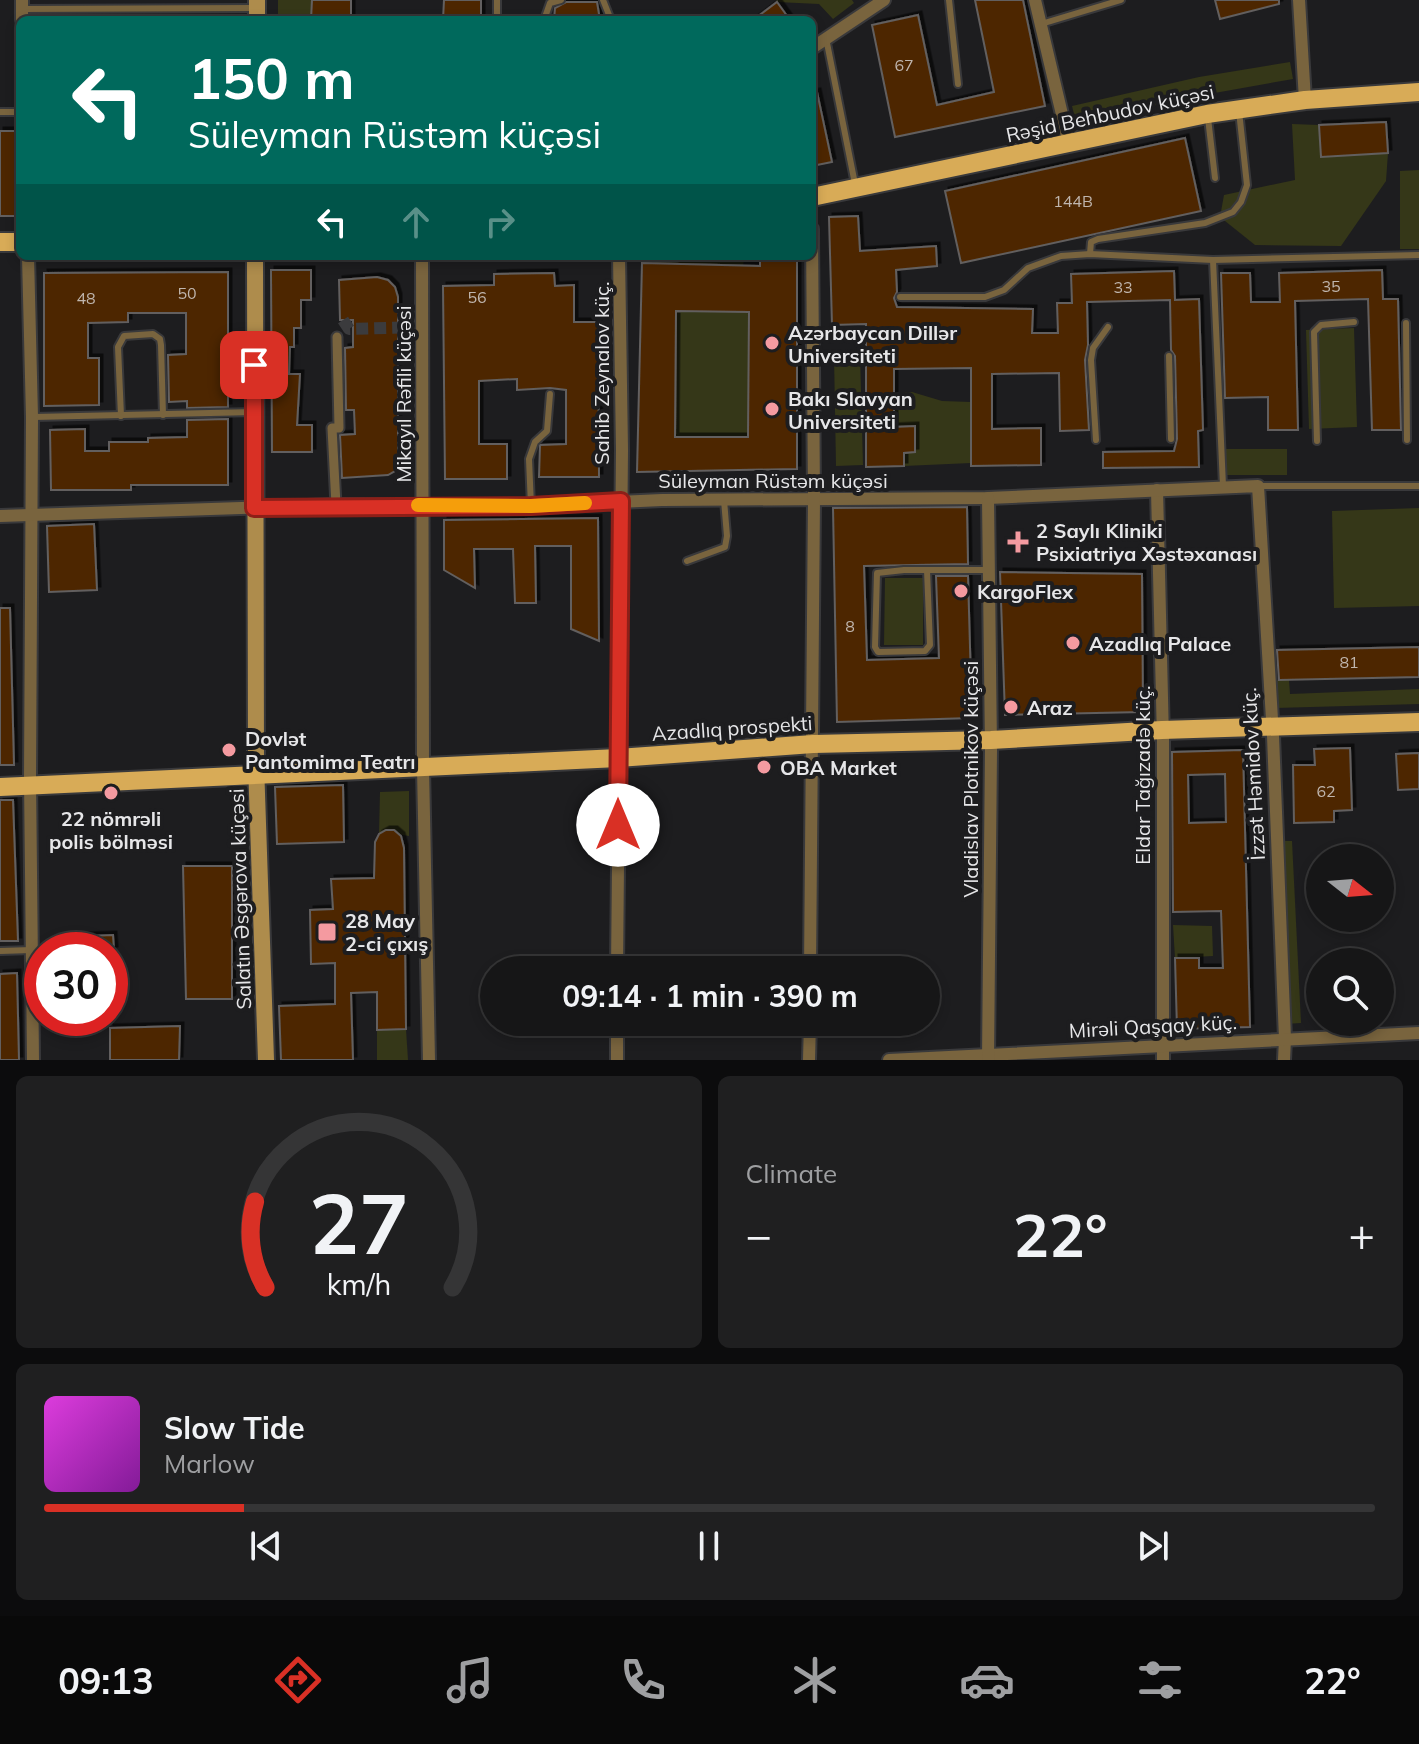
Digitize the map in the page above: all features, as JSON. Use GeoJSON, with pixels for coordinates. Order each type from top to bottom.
{"type":"FeatureCollection","features":[{"type":"Feature","properties":{"kind":"main road","name":"Rəşid Behbudov küçəsi"},"geometry":{"type":"LineString","coordinates":[[816,196],[1207,114],[1305,100],[1419,92]]}},
{"type":"Feature","properties":{"kind":"main road","name":"Salatın Əsgərova küçəsi"},"geometry":{"type":"LineString","coordinates":[[255,260],[257,773],[266,1060]]}},
{"type":"Feature","properties":{"kind":"main road","name":"Azadlıq prospekti"},"geometry":{"type":"LineString","coordinates":[[0,787],[618,758],[813,744],[991,740],[1162,730],[1419,722]]}},
{"type":"Feature","properties":{"kind":"street"},"geometry":{"type":"LineString","coordinates":[[1035,0],[1069,144]]}},
{"type":"Feature","properties":{"kind":"street"},"geometry":{"type":"LineString","coordinates":[[1299,0],[1305,100]]}},
{"type":"Feature","properties":{"kind":"street"},"geometry":{"type":"LineString","coordinates":[[816,45],[875,2]]}},
{"type":"Feature","properties":{"kind":"street"},"geometry":{"type":"LineString","coordinates":[[28,260],[32,417],[32,932]]}},
{"type":"Feature","properties":{"kind":"street","name":"Mikayıl Rəfili küçəsi"},"geometry":{"type":"LineString","coordinates":[[422,260],[423,768],[429,1060]]}},
{"type":"Feature","properties":{"kind":"street","name":"Sahib Zeynalov küç."},"geometry":{"type":"LineString","coordinates":[[617,956],[621,501],[619,260]]}},
{"type":"Feature","properties":{"kind":"street"},"geometry":{"type":"LineString","coordinates":[[810,956],[813,260]]}},
{"type":"Feature","properties":{"kind":"street"},"geometry":{"type":"LineString","coordinates":[[336,505],[332,428],[339,428],[337,337]]}},
{"type":"Feature","properties":{"kind":"street","name":"Süleyman Rüstəm küçəsi"},"geometry":{"type":"LineString","coordinates":[[0,516],[336,505],[531,506],[621,501],[988,498],[1258,486]]}},
{"type":"Feature","properties":{"kind":"street","name":"İzzət Həmidov küç."},"geometry":{"type":"LineString","coordinates":[[1258,486],[1284,1060]]}},
{"type":"Feature","properties":{"kind":"street","name":"Eldar Tağızadə küç."},"geometry":{"type":"LineString","coordinates":[[1157,490],[1162,730],[1163,1053]]}},
{"type":"Feature","properties":{"kind":"street","name":"Vladislav Plotnikov küçəsi"},"geometry":{"type":"LineString","coordinates":[[988,498],[991,740],[988,1057]]}},
{"type":"Feature","properties":{"kind":"street","name":"Mirəli Qaşqay küç."},"geometry":{"type":"LineString","coordinates":[[889,1060],[1163,1053],[1285,1039],[1419,1033]]}},
{"type":"Feature","properties":{"kind":"street"},"geometry":{"type":"LineString","coordinates":[[33,1036],[33,1060]]}},
{"type":"Feature","properties":{"kind":"street"},"geometry":{"type":"LineString","coordinates":[[617,1036],[617,1060]]}},
{"type":"Feature","properties":{"kind":"street"},"geometry":{"type":"LineString","coordinates":[[809,1060],[810,1036]]}},
{"type":"Feature","properties":{"kind":"lane"},"geometry":{"type":"LineString","coordinates":[[545,16],[550,3],[561,0]]}},
{"type":"Feature","properties":{"kind":"lane"},"geometry":{"type":"LineString","coordinates":[[949,0],[958,84]]}},
{"type":"Feature","properties":{"kind":"lane"},"geometry":{"type":"LineString","coordinates":[[1041,24],[1121,0]]}},
{"type":"Feature","properties":{"kind":"lane"},"geometry":{"type":"LineString","coordinates":[[22,10],[257,9]]}},
{"type":"Feature","properties":{"kind":"lane"},"geometry":{"type":"LineString","coordinates":[[826,38],[856,188]]}},
{"type":"Feature","properties":{"kind":"lane"},"geometry":{"type":"LineString","coordinates":[[1090,254],[1091,242],[1098,239],[1205,223],[1233,212],[1241,202],[1247,185],[1239,109]]}},
{"type":"Feature","properties":{"kind":"lane"},"geometry":{"type":"LineString","coordinates":[[1207,114],[1215,178]]}},
{"type":"Feature","properties":{"kind":"lane"},"geometry":{"type":"LineString","coordinates":[[900,297],[985,297],[1004,290],[1028,268],[1061,256],[1090,254],[1213,260],[1419,255]]}},
{"type":"Feature","properties":{"kind":"lane"},"geometry":{"type":"LineString","coordinates":[[1213,260],[1223,486]]}},
{"type":"Feature","properties":{"kind":"lane"},"geometry":{"type":"LineString","coordinates":[[1317,441],[1314,332],[1321,325],[1354,322]]}},
{"type":"Feature","properties":{"kind":"lane"},"geometry":{"type":"LineString","coordinates":[[1406,323],[1407,440]]}},
{"type":"Feature","properties":{"kind":"lane"},"geometry":{"type":"LineString","coordinates":[[1096,440],[1091,360],[1093,348],[1108,327]]}},
{"type":"Feature","properties":{"kind":"lane"},"geometry":{"type":"LineString","coordinates":[[121,416],[120,340],[124,336],[153,334],[160,339],[161,345],[163,415]]}},
{"type":"Feature","properties":{"kind":"lane"},"geometry":{"type":"LineString","coordinates":[[1169,356],[1171,439]]}},
{"type":"Feature","properties":{"kind":"lane"},"geometry":{"type":"LineString","coordinates":[[531,506],[529,459],[535,442],[547,431],[550,394]]}},
{"type":"Feature","properties":{"kind":"lane"},"geometry":{"type":"LineString","coordinates":[[32,417],[254,412]]}},
{"type":"Feature","properties":{"kind":"lane"},"geometry":{"type":"LineString","coordinates":[[1258,486],[1419,486]]}},
{"type":"Feature","properties":{"kind":"lane"},"geometry":{"type":"LineString","coordinates":[[687,561],[725,547],[724,500]]}},
{"type":"Feature","properties":{"kind":"lane"},"geometry":{"type":"LineString","coordinates":[[927,570],[928,649],[878,652],[875,647],[877,573],[927,570],[990,570]]}},
{"type":"Feature","properties":{"kind":"lane"},"geometry":{"type":"LineString","coordinates":[[0,951],[24,950]]}},
{"type":"Feature","properties":{"kind":"green space"},"geometry":{"type":"Polygon","coordinates":[[[278,0],[312,0],[311,16],[278,16],[278,0]]]}},
{"type":"Feature","properties":{"kind":"green space"},"geometry":{"type":"Polygon","coordinates":[[[776,0],[852,0],[854,3],[833,19],[819,4],[776,0]]]}},
{"type":"Feature","properties":{"kind":"green space"},"geometry":{"type":"Polygon","coordinates":[[[1290,62],[1293,79],[1076,122],[1072,106],[1199,77],[1290,62]]]}},
{"type":"Feature","properties":{"kind":"green space"},"geometry":{"type":"Polygon","coordinates":[[[1292,124],[1319,125],[1321,156],[1388,153],[1386,181],[1341,246],[1255,245],[1220,217],[1224,195],[1295,180],[1292,124]]]}},
{"type":"Feature","properties":{"kind":"green space"},"geometry":{"type":"Polygon","coordinates":[[[1419,170],[1419,249],[1400,249],[1400,171],[1419,170]]]}},
{"type":"Feature","properties":{"kind":"green space"},"geometry":{"type":"Polygon","coordinates":[[[657,260],[744,260],[743,265],[654,264],[657,260]]]}},
{"type":"Feature","properties":{"kind":"green space"},"geometry":{"type":"Polygon","coordinates":[[[676,311],[749,312],[748,437],[675,437],[676,311]]]}},
{"type":"Feature","properties":{"kind":"green space"},"geometry":{"type":"Polygon","coordinates":[[[1354,328],[1357,427],[1309,429],[1306,330],[1354,328]]]}},
{"type":"Feature","properties":{"kind":"green space"},"geometry":{"type":"Polygon","coordinates":[[[860,354],[863,465],[836,466],[834,355],[860,354]]]}},
{"type":"Feature","properties":{"kind":"green space"},"geometry":{"type":"Polygon","coordinates":[[[894,392],[912,392],[942,401],[971,402],[971,463],[904,466],[904,453],[914,426],[894,427],[894,392]]]}},
{"type":"Feature","properties":{"kind":"green space"},"geometry":{"type":"Polygon","coordinates":[[[1226,449],[1287,449],[1287,475],[1225,475],[1226,449]]]}},
{"type":"Feature","properties":{"kind":"green space"},"geometry":{"type":"Polygon","coordinates":[[[1419,508],[1419,606],[1334,608],[1332,511],[1419,508]]]}},
{"type":"Feature","properties":{"kind":"green space"},"geometry":{"type":"Polygon","coordinates":[[[885,578],[923,578],[923,645],[884,645],[885,578]]]}},
{"type":"Feature","properties":{"kind":"green space"},"geometry":{"type":"Polygon","coordinates":[[[1275,680],[1289,680],[1290,694],[1419,689],[1419,704],[1275,708],[1275,680]]]}},
{"type":"Feature","properties":{"kind":"green space"},"geometry":{"type":"Polygon","coordinates":[[[409,791],[409,836],[391,831],[379,834],[380,792],[409,791]]]}},
{"type":"Feature","properties":{"kind":"green space"},"geometry":{"type":"Polygon","coordinates":[[[1278,841],[1292,841],[1301,1023],[1285,1024],[1278,841]]]}},
{"type":"Feature","properties":{"kind":"green space"},"geometry":{"type":"Polygon","coordinates":[[[1173,925],[1212,926],[1213,956],[1175,958],[1173,925]]]}},
{"type":"Feature","properties":{"kind":"green space"},"geometry":{"type":"Polygon","coordinates":[[[406,1029],[408,1060],[377,1060],[377,1030],[406,1029]]]}},
{"type":"Feature","properties":{"kind":"building"},"geometry":{"type":"Polygon","coordinates":[[[312,0],[351,0],[351,16],[311,16],[312,0]]]}},
{"type":"Feature","properties":{"kind":"building"},"geometry":{"type":"Polygon","coordinates":[[[444,0],[481,0],[481,16],[443,16],[444,0]]]}},
{"type":"Feature","properties":{"kind":"building"},"geometry":{"type":"Polygon","coordinates":[[[975,0],[1023,0],[1045,106],[895,137],[872,25],[918,15],[937,105],[994,92],[975,0]]]}},
{"type":"Feature","properties":{"kind":"building"},"geometry":{"type":"Polygon","coordinates":[[[1215,0],[1279,0],[1279,4],[1220,19],[1215,0]]]}},
{"type":"Feature","properties":{"kind":"building"},"geometry":{"type":"Polygon","coordinates":[[[566,2],[597,2],[599,16],[554,16],[555,8],[566,2]]]}},
{"type":"Feature","properties":{"kind":"building"},"geometry":{"type":"Polygon","coordinates":[[[777,2],[787,16],[758,16],[777,2]]]}},
{"type":"Feature","properties":{"kind":"building"},"geometry":{"type":"Polygon","coordinates":[[[816,92],[832,162],[816,165],[816,92]]]}},
{"type":"Feature","properties":{"kind":"building"},"geometry":{"type":"Polygon","coordinates":[[[1386,122],[1388,153],[1321,157],[1319,125],[1386,122]]]}},
{"type":"Feature","properties":{"kind":"building"},"geometry":{"type":"Polygon","coordinates":[[[0,131],[15,131],[15,216],[0,216],[0,131]]]}},
{"type":"Feature","properties":{"kind":"building"},"geometry":{"type":"Polygon","coordinates":[[[1185,138],[1201,211],[961,263],[945,191],[1185,138]]]}},
{"type":"Feature","properties":{"kind":"building"},"geometry":{"type":"Polygon","coordinates":[[[858,216],[860,251],[936,246],[937,266],[896,270],[897,292],[894,298],[897,307],[1033,309],[1032,333],[1058,333],[1057,303],[1072,303],[1071,274],[1174,271],[1175,300],[1199,299],[1203,430],[1198,431],[1199,467],[1103,468],[1103,452],[1174,451],[1177,439],[1175,356],[1171,350],[1170,300],[1087,302],[1088,345],[1085,360],[1089,430],[1060,431],[1059,373],[992,374],[992,429],[1041,428],[1041,465],[971,466],[971,368],[894,369],[894,427],[915,426],[915,452],[904,453],[904,466],[866,467],[866,324],[832,325],[829,217],[858,216]]]}},
{"type":"Feature","properties":{"kind":"building"},"geometry":{"type":"Polygon","coordinates":[[[760,260],[797,260],[797,469],[637,472],[642,263],[760,266],[760,260]],[[676,311],[675,437],[748,437],[749,312],[676,311]]]}},
{"type":"Feature","properties":{"kind":"building"},"geometry":{"type":"Polygon","coordinates":[[[271,270],[311,270],[311,300],[301,300],[301,328],[294,328],[289,374],[300,374],[297,425],[312,425],[312,452],[272,452],[271,270]]]}},
{"type":"Feature","properties":{"kind":"building"},"geometry":{"type":"Polygon","coordinates":[[[1382,270],[1383,299],[1398,299],[1401,430],[1372,430],[1368,299],[1295,301],[1298,430],[1268,430],[1268,397],[1225,398],[1221,273],[1250,273],[1251,302],[1280,302],[1279,273],[1382,270]]]}},
{"type":"Feature","properties":{"kind":"building"},"geometry":{"type":"Polygon","coordinates":[[[228,272],[228,407],[187,408],[187,401],[169,402],[168,355],[186,354],[186,313],[128,313],[128,322],[88,323],[88,358],[99,358],[99,405],[44,406],[44,273],[228,272]]]}},
{"type":"Feature","properties":{"kind":"building"},"geometry":{"type":"Polygon","coordinates":[[[554,273],[555,286],[574,285],[574,322],[598,322],[599,477],[539,477],[540,445],[566,444],[566,390],[517,390],[517,379],[479,381],[479,444],[507,444],[507,479],[445,479],[443,286],[494,285],[494,274],[554,273]]]}},
{"type":"Feature","properties":{"kind":"building"},"geometry":{"type":"Polygon","coordinates":[[[377,277],[388,280],[395,287],[398,297],[398,462],[395,471],[388,475],[342,478],[340,435],[355,434],[354,410],[346,410],[345,348],[353,347],[353,320],[340,320],[339,280],[377,277]]]}},
{"type":"Feature","properties":{"kind":"building"},"geometry":{"type":"Polygon","coordinates":[[[228,419],[228,485],[131,485],[131,490],[51,490],[50,430],[85,429],[85,451],[109,451],[109,442],[148,442],[148,438],[187,437],[187,420],[228,419]]]}},
{"type":"Feature","properties":{"kind":"building"},"geometry":{"type":"Polygon","coordinates":[[[967,507],[968,564],[864,566],[867,660],[939,658],[936,576],[968,576],[972,718],[837,722],[833,508],[967,507]]]}},
{"type":"Feature","properties":{"kind":"building"},"geometry":{"type":"Polygon","coordinates":[[[598,518],[599,641],[571,629],[571,546],[535,546],[536,603],[515,603],[513,549],[474,549],[475,588],[444,570],[444,520],[598,518]]]}},
{"type":"Feature","properties":{"kind":"building"},"geometry":{"type":"Polygon","coordinates":[[[94,524],[97,590],[49,592],[47,526],[94,524]]]}},
{"type":"Feature","properties":{"kind":"building","name":"Azadlıq Palace"},"geometry":{"type":"Polygon","coordinates":[[[1000,572],[1142,574],[1143,712],[1005,715],[1000,572]]]}},
{"type":"Feature","properties":{"kind":"building"},"geometry":{"type":"Polygon","coordinates":[[[0,608],[10,608],[14,765],[0,765],[0,608]]]}},
{"type":"Feature","properties":{"kind":"building"},"geometry":{"type":"Polygon","coordinates":[[[1419,647],[1419,677],[1279,680],[1277,650],[1419,647]]]}},
{"type":"Feature","properties":{"kind":"building"},"geometry":{"type":"Polygon","coordinates":[[[1350,748],[1352,810],[1334,811],[1334,822],[1294,823],[1293,765],[1315,765],[1314,749],[1350,748]]]}},
{"type":"Feature","properties":{"kind":"building"},"geometry":{"type":"Polygon","coordinates":[[[1243,750],[1250,1027],[1177,1029],[1175,958],[1199,958],[1199,968],[1223,968],[1221,911],[1173,912],[1172,752],[1243,750]],[[1225,774],[1188,775],[1189,823],[1226,822],[1225,774]]]}},
{"type":"Feature","properties":{"kind":"building"},"geometry":{"type":"Polygon","coordinates":[[[1419,753],[1419,789],[1398,790],[1396,754],[1419,753]]]}},
{"type":"Feature","properties":{"kind":"building"},"geometry":{"type":"Polygon","coordinates":[[[343,785],[344,842],[277,844],[275,787],[343,785]]]}},
{"type":"Feature","properties":{"kind":"building"},"geometry":{"type":"Polygon","coordinates":[[[0,800],[13,800],[18,941],[0,941],[0,800]]]}},
{"type":"Feature","properties":{"kind":"building"},"geometry":{"type":"Polygon","coordinates":[[[394,830],[401,836],[404,848],[406,1029],[377,1030],[377,992],[351,993],[353,1060],[281,1060],[279,1006],[335,1004],[335,963],[311,964],[310,910],[333,909],[331,879],[374,878],[375,842],[379,834],[394,830]]]}},
{"type":"Feature","properties":{"kind":"building"},"geometry":{"type":"Polygon","coordinates":[[[183,866],[232,866],[232,999],[186,999],[183,866]]]}},
{"type":"Feature","properties":{"kind":"building"},"geometry":{"type":"Polygon","coordinates":[[[17,973],[19,1060],[0,1060],[0,974],[17,973]]]}},
{"type":"Feature","properties":{"kind":"building"},"geometry":{"type":"Polygon","coordinates":[[[180,1026],[179,1060],[110,1060],[110,1036],[128,1036],[128,1027],[180,1026]]]}},
{"type":"Feature","properties":{"kind":"tunnel"},"geometry":{"type":"LineString","coordinates":[[343,320],[349,329],[423,327]]}},
{"type":"Feature","properties":{"kind":"slow traffic"},"geometry":{"type":"LineString","coordinates":[[418,505],[585,503]]}},
{"type":"Feature","properties":{"kind":"place","name":"Azərbaycan Dillər Universiteti"},"geometry":{"type":"Point","coordinates":[772,343]}},
{"type":"Feature","properties":{"kind":"place","name":"Bakı Slavyan Universiteti"},"geometry":{"type":"Point","coordinates":[772,409]}},
{"type":"Feature","properties":{"kind":"place","name":"2 Saylı Kliniki Psixiatriya Xəstəxanası"},"geometry":{"type":"Point","coordinates":[1018,542]}},
{"type":"Feature","properties":{"kind":"place","name":"KargoFlex"},"geometry":{"type":"Point","coordinates":[961,591]}},
{"type":"Feature","properties":{"kind":"place","name":"Azadlıq Palace"},"geometry":{"type":"Point","coordinates":[1073,643]}},
{"type":"Feature","properties":{"kind":"place","name":"Araz"},"geometry":{"type":"Point","coordinates":[1011,707]}},
{"type":"Feature","properties":{"kind":"place","name":"Dovlət Pantomima Teatrı"},"geometry":{"type":"Point","coordinates":[229,750]}},
{"type":"Feature","properties":{"kind":"place","name":"OBA Market"},"geometry":{"type":"Point","coordinates":[764,767]}},
{"type":"Feature","properties":{"kind":"place","name":"22 nömrəli polis bölməsi"},"geometry":{"type":"Point","coordinates":[111,793]}},
{"type":"Feature","properties":{"kind":"place","name":"28 May 2-ci çıxış"},"geometry":{"type":"Point","coordinates":[327,932]}},
{"type":"Feature","properties":{"kind":"route"},"geometry":{"type":"LineString","coordinates":[[254,365],[254,508],[336,505],[531,506],[621,501],[618,825]]}}]}
